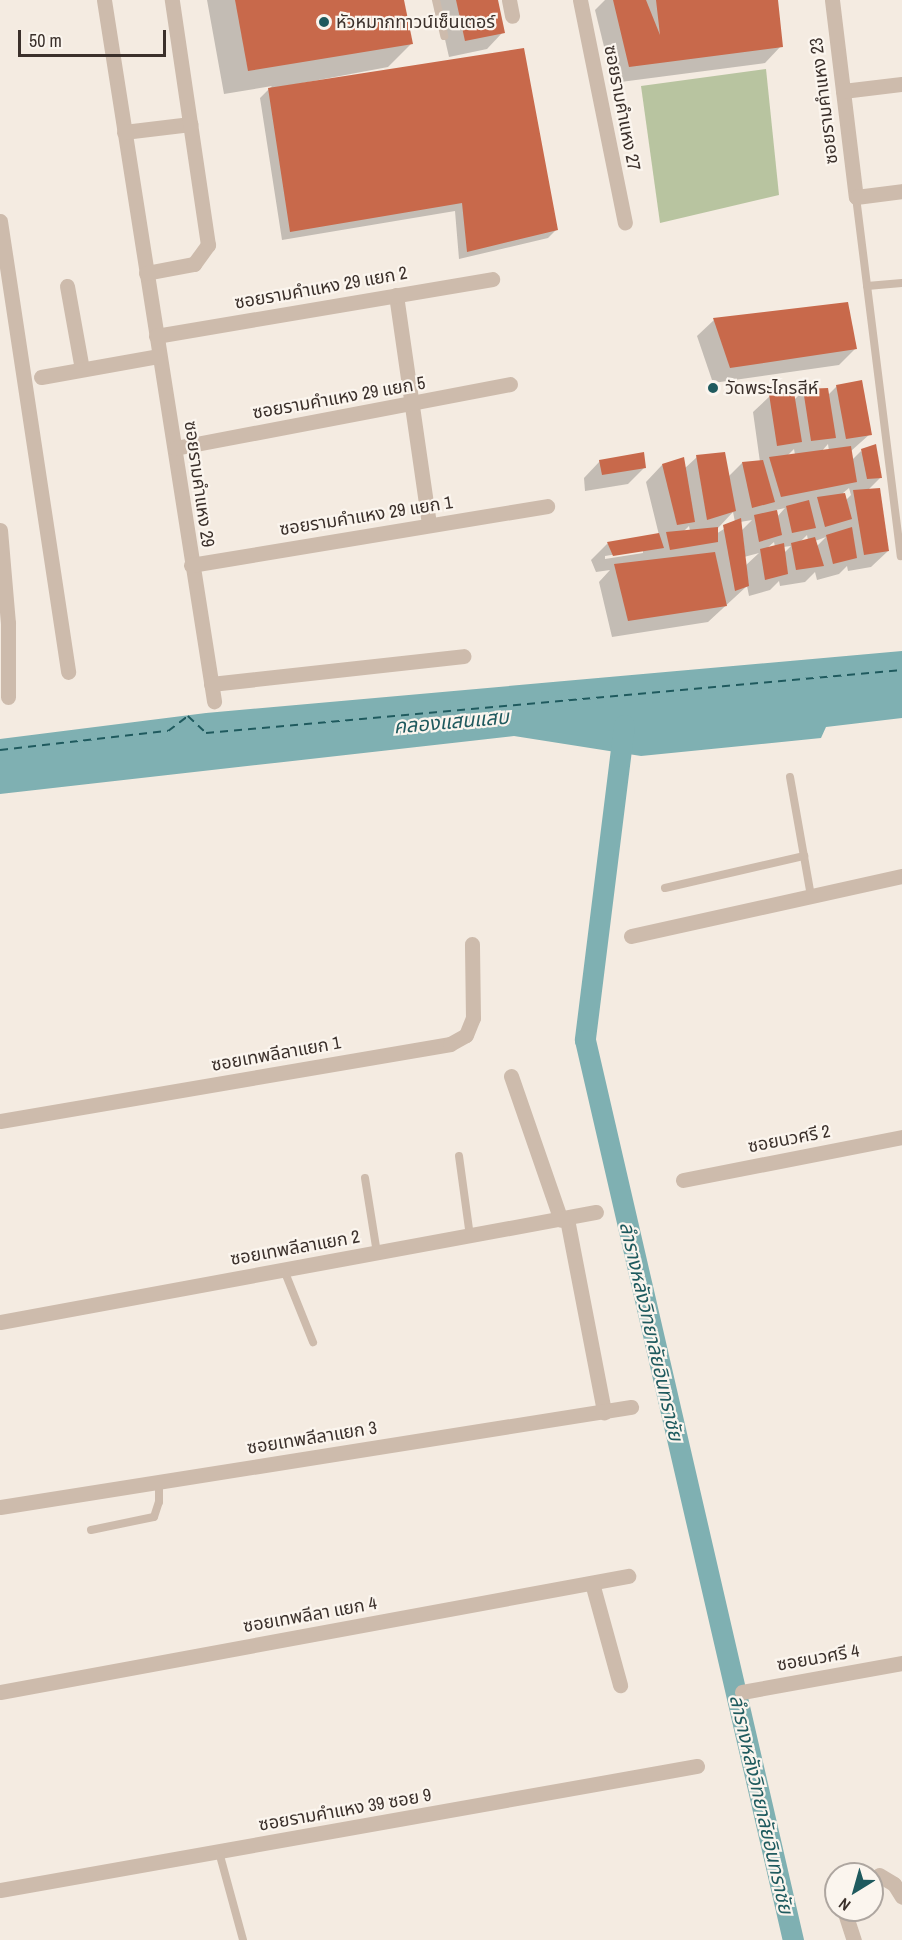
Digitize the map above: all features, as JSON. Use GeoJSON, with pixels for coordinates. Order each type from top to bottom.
{"type":"FeatureCollection","features":[{"type":"Feature","properties":{"kind":"street","name":"ซอยรามคำแหง 29"},"geometry":{"type":"LineString","coordinates":[[104,0],[214,701]]}},
{"type":"Feature","properties":{"kind":"street"},"geometry":{"type":"LineString","coordinates":[[146,273],[194,264],[208,245],[172,0]]}},
{"type":"Feature","properties":{"kind":"street"},"geometry":{"type":"LineString","coordinates":[[509,0],[512,16]]}},
{"type":"Feature","properties":{"kind":"street","name":"ซอยรามคำแหง 27"},"geometry":{"type":"LineString","coordinates":[[580,0],[625,223]]}},
{"type":"Feature","properties":{"kind":"street","name":"ซอยรามคำแหง 23"},"geometry":{"type":"LineString","coordinates":[[832,0],[856,197]]}},
{"type":"Feature","properties":{"kind":"street"},"geometry":{"type":"LineString","coordinates":[[843,91],[902,84]]}},
{"type":"Feature","properties":{"kind":"street"},"geometry":{"type":"LineString","coordinates":[[124,132],[191,124]]}},
{"type":"Feature","properties":{"kind":"street"},"geometry":{"type":"LineString","coordinates":[[856,197],[902,191]]}},
{"type":"Feature","properties":{"kind":"street"},"geometry":{"type":"LineString","coordinates":[[0,221],[68,672]]}},
{"type":"Feature","properties":{"kind":"street","name":"ซอยรามคำแหง 29 แยก 2"},"geometry":{"type":"LineString","coordinates":[[156,336],[492,279]]}},
{"type":"Feature","properties":{"kind":"street"},"geometry":{"type":"LineString","coordinates":[[67,286],[82,369]]}},
{"type":"Feature","properties":{"kind":"street"},"geometry":{"type":"LineString","coordinates":[[396,295],[415,404],[429,524]]}},
{"type":"Feature","properties":{"kind":"street"},"geometry":{"type":"LineString","coordinates":[[41,377],[159,356]]}},
{"type":"Feature","properties":{"kind":"street","name":"ซอยรามคำแหง 29 แยก 5"},"geometry":{"type":"LineString","coordinates":[[175,448],[415,404],[510,384]]}},
{"type":"Feature","properties":{"kind":"street","name":"ซอยรามคำแหง 29 แยก 1"},"geometry":{"type":"LineString","coordinates":[[191,565],[547,506]]}},
{"type":"Feature","properties":{"kind":"street"},"geometry":{"type":"LineString","coordinates":[[0,530],[8,622],[8,697]]}},
{"type":"Feature","properties":{"kind":"street"},"geometry":{"type":"LineString","coordinates":[[211,684],[463,656]]}},
{"type":"Feature","properties":{"kind":"street"},"geometry":{"type":"LineString","coordinates":[[631,936],[902,876]]}},
{"type":"Feature","properties":{"kind":"street","name":"ซอยเทพลีลาแยก 1"},"geometry":{"type":"LineString","coordinates":[[0,1121],[450,1044],[466,1035],[472,1018],[472,944]]}},
{"type":"Feature","properties":{"kind":"street"},"geometry":{"type":"LineString","coordinates":[[511,1076],[564,1219],[604,1412]]}},
{"type":"Feature","properties":{"kind":"street","name":"ซอยนวศรี 2"},"geometry":{"type":"LineString","coordinates":[[683,1180],[902,1137]]}},
{"type":"Feature","properties":{"kind":"street","name":"ซอยเทพลีลาแยก 2"},"geometry":{"type":"LineString","coordinates":[[0,1322],[596,1212]]}},
{"type":"Feature","properties":{"kind":"street","name":"ซอยเทพลีลาแยก 3"},"geometry":{"type":"LineString","coordinates":[[0,1508],[631,1407]]}},
{"type":"Feature","properties":{"kind":"street","name":"ซอยเทพลีลา แยก 4"},"geometry":{"type":"LineString","coordinates":[[0,1692],[628,1576]]}},
{"type":"Feature","properties":{"kind":"street"},"geometry":{"type":"LineString","coordinates":[[592,1583],[620,1684]]}},
{"type":"Feature","properties":{"kind":"street","name":"ซอยนวศรี 4"},"geometry":{"type":"LineString","coordinates":[[742,1692],[902,1663]]}},
{"type":"Feature","properties":{"kind":"street","name":"ซอยรามคำแหง 39 ซอย 9"},"geometry":{"type":"LineString","coordinates":[[0,1890],[697,1766]]}},
{"type":"Feature","properties":{"kind":"street"},"geometry":{"type":"LineString","coordinates":[[884,1878],[894,1884],[902,1897]]}},
{"type":"Feature","properties":{"kind":"street"},"geometry":{"type":"LineString","coordinates":[[848,1922],[854,1940]]}},
{"type":"Feature","properties":{"kind":"lane"},"geometry":{"type":"LineString","coordinates":[[436,0],[444,36]]}},
{"type":"Feature","properties":{"kind":"lane"},"geometry":{"type":"LineString","coordinates":[[856,197],[901,556]]}},
{"type":"Feature","properties":{"kind":"lane"},"geometry":{"type":"LineString","coordinates":[[867,286],[902,283]]}},
{"type":"Feature","properties":{"kind":"lane"},"geometry":{"type":"LineString","coordinates":[[790,777],[811,896]]}},
{"type":"Feature","properties":{"kind":"lane"},"geometry":{"type":"LineString","coordinates":[[664,888],[804,856]]}},
{"type":"Feature","properties":{"kind":"lane"},"geometry":{"type":"LineString","coordinates":[[459,1156],[470,1236]]}},
{"type":"Feature","properties":{"kind":"lane"},"geometry":{"type":"LineString","coordinates":[[365,1178],[377,1253]]}},
{"type":"Feature","properties":{"kind":"lane"},"geometry":{"type":"LineString","coordinates":[[284,1270],[313,1342]]}},
{"type":"Feature","properties":{"kind":"lane"},"geometry":{"type":"LineString","coordinates":[[91,1530],[154,1518],[159,1502],[159,1482]]}},
{"type":"Feature","properties":{"kind":"lane"},"geometry":{"type":"LineString","coordinates":[[219,1852],[243,1940]]}},
{"type":"Feature","properties":{"kind":"green space"},"geometry":{"type":"Polygon","coordinates":[[[766,69],[779,195],[660,223],[641,86],[766,69]]]}},
{"type":"Feature","properties":{"kind":"water","name":"คลองแสนแสบ"},"geometry":{"type":"Polygon","coordinates":[[[902,651],[902,718],[826,727],[821,738],[641,756],[514,736],[0,794],[0,739],[206,713],[902,651]]]}},
{"type":"Feature","properties":{"kind":"building","name":"หัวหมากทาวน์เซ็นเตอร์"},"geometry":{"type":"Polygon","coordinates":[[[235,0],[404,0],[413,44],[248,71],[235,0]]]}},
{"type":"Feature","properties":{"kind":"building"},"geometry":{"type":"Polygon","coordinates":[[[456,0],[498,0],[505,33],[465,41],[456,0]]]}},
{"type":"Feature","properties":{"kind":"building"},"geometry":{"type":"Polygon","coordinates":[[[613,0],[646,0],[660,35],[656,0],[778,0],[783,47],[629,67],[613,0]]]}},
{"type":"Feature","properties":{"kind":"building"},"geometry":{"type":"Polygon","coordinates":[[[524,48],[558,230],[467,252],[462,203],[290,232],[268,88],[524,48]]]}},
{"type":"Feature","properties":{"kind":"building"},"geometry":{"type":"Polygon","coordinates":[[[848,302],[857,349],[730,368],[713,318],[848,302]]]}},
{"type":"Feature","properties":{"kind":"building"},"geometry":{"type":"Polygon","coordinates":[[[862,380],[872,435],[846,439],[836,385],[862,380]]]}},
{"type":"Feature","properties":{"kind":"building"},"geometry":{"type":"Polygon","coordinates":[[[828,388],[836,438],[811,441],[803,389],[828,388]]]}},
{"type":"Feature","properties":{"kind":"building"},"geometry":{"type":"Polygon","coordinates":[[[794,392],[802,442],[777,446],[769,394],[794,392]]]}},
{"type":"Feature","properties":{"kind":"building"},"geometry":{"type":"Polygon","coordinates":[[[876,444],[882,478],[867,479],[861,449],[876,444]]]}},
{"type":"Feature","properties":{"kind":"building"},"geometry":{"type":"Polygon","coordinates":[[[851,446],[857,482],[781,497],[769,457],[851,446]]]}},
{"type":"Feature","properties":{"kind":"building"},"geometry":{"type":"Polygon","coordinates":[[[644,452],[646,468],[602,475],[599,460],[644,452]]]}},
{"type":"Feature","properties":{"kind":"building"},"geometry":{"type":"Polygon","coordinates":[[[725,452],[736,511],[707,520],[696,455],[725,452]]]}},
{"type":"Feature","properties":{"kind":"building"},"geometry":{"type":"Polygon","coordinates":[[[684,457],[695,522],[677,525],[662,464],[684,457]]]}},
{"type":"Feature","properties":{"kind":"building"},"geometry":{"type":"Polygon","coordinates":[[[763,460],[775,502],[752,508],[742,462],[763,460]]]}},
{"type":"Feature","properties":{"kind":"building"},"geometry":{"type":"Polygon","coordinates":[[[880,488],[889,551],[864,555],[853,490],[880,488]]]}},
{"type":"Feature","properties":{"kind":"building"},"geometry":{"type":"Polygon","coordinates":[[[845,493],[852,519],[825,527],[817,497],[845,493]]]}},
{"type":"Feature","properties":{"kind":"building"},"geometry":{"type":"Polygon","coordinates":[[[809,500],[816,528],[792,533],[786,506],[809,500]]]}},
{"type":"Feature","properties":{"kind":"building"},"geometry":{"type":"Polygon","coordinates":[[[777,510],[782,535],[759,542],[754,515],[777,510]]]}},
{"type":"Feature","properties":{"kind":"building"},"geometry":{"type":"Polygon","coordinates":[[[741,518],[749,586],[735,591],[723,525],[741,518]]]}},
{"type":"Feature","properties":{"kind":"building"},"geometry":{"type":"Polygon","coordinates":[[[718,527],[718,542],[670,550],[666,532],[718,527]]]}},
{"type":"Feature","properties":{"kind":"building"},"geometry":{"type":"Polygon","coordinates":[[[852,527],[857,558],[833,564],[826,535],[852,527]]]}},
{"type":"Feature","properties":{"kind":"building"},"geometry":{"type":"Polygon","coordinates":[[[659,533],[664,548],[613,556],[607,542],[659,533]]]}},
{"type":"Feature","properties":{"kind":"building"},"geometry":{"type":"Polygon","coordinates":[[[815,537],[824,566],[796,570],[791,543],[815,537]]]}},
{"type":"Feature","properties":{"kind":"building"},"geometry":{"type":"Polygon","coordinates":[[[784,543],[788,574],[765,580],[760,549],[784,543]]]}},
{"type":"Feature","properties":{"kind":"building"},"geometry":{"type":"Polygon","coordinates":[[[715,552],[727,606],[628,621],[614,564],[715,552]]]}},
{"type":"Feature","properties":{"kind":"waterway","name":"ลำรางหลังวิทยาลัยอินทราชัย"},"geometry":{"type":"LineString","coordinates":[[624,725],[585,1040],[793,1940]]}},
{"type":"Feature","properties":{"kind":"ferry route"},"geometry":{"type":"LineString","coordinates":[[0,750],[168,731],[188,716],[206,733],[902,670]]}},
{"type":"Feature","properties":{"kind":"place","name":"หัวหมากทาวน์เซ็นเตอร์"},"geometry":{"type":"Point","coordinates":[324,22]}},
{"type":"Feature","properties":{"kind":"place","name":"วัดพระไกรสีห์"},"geometry":{"type":"Point","coordinates":[713,388]}}]}
